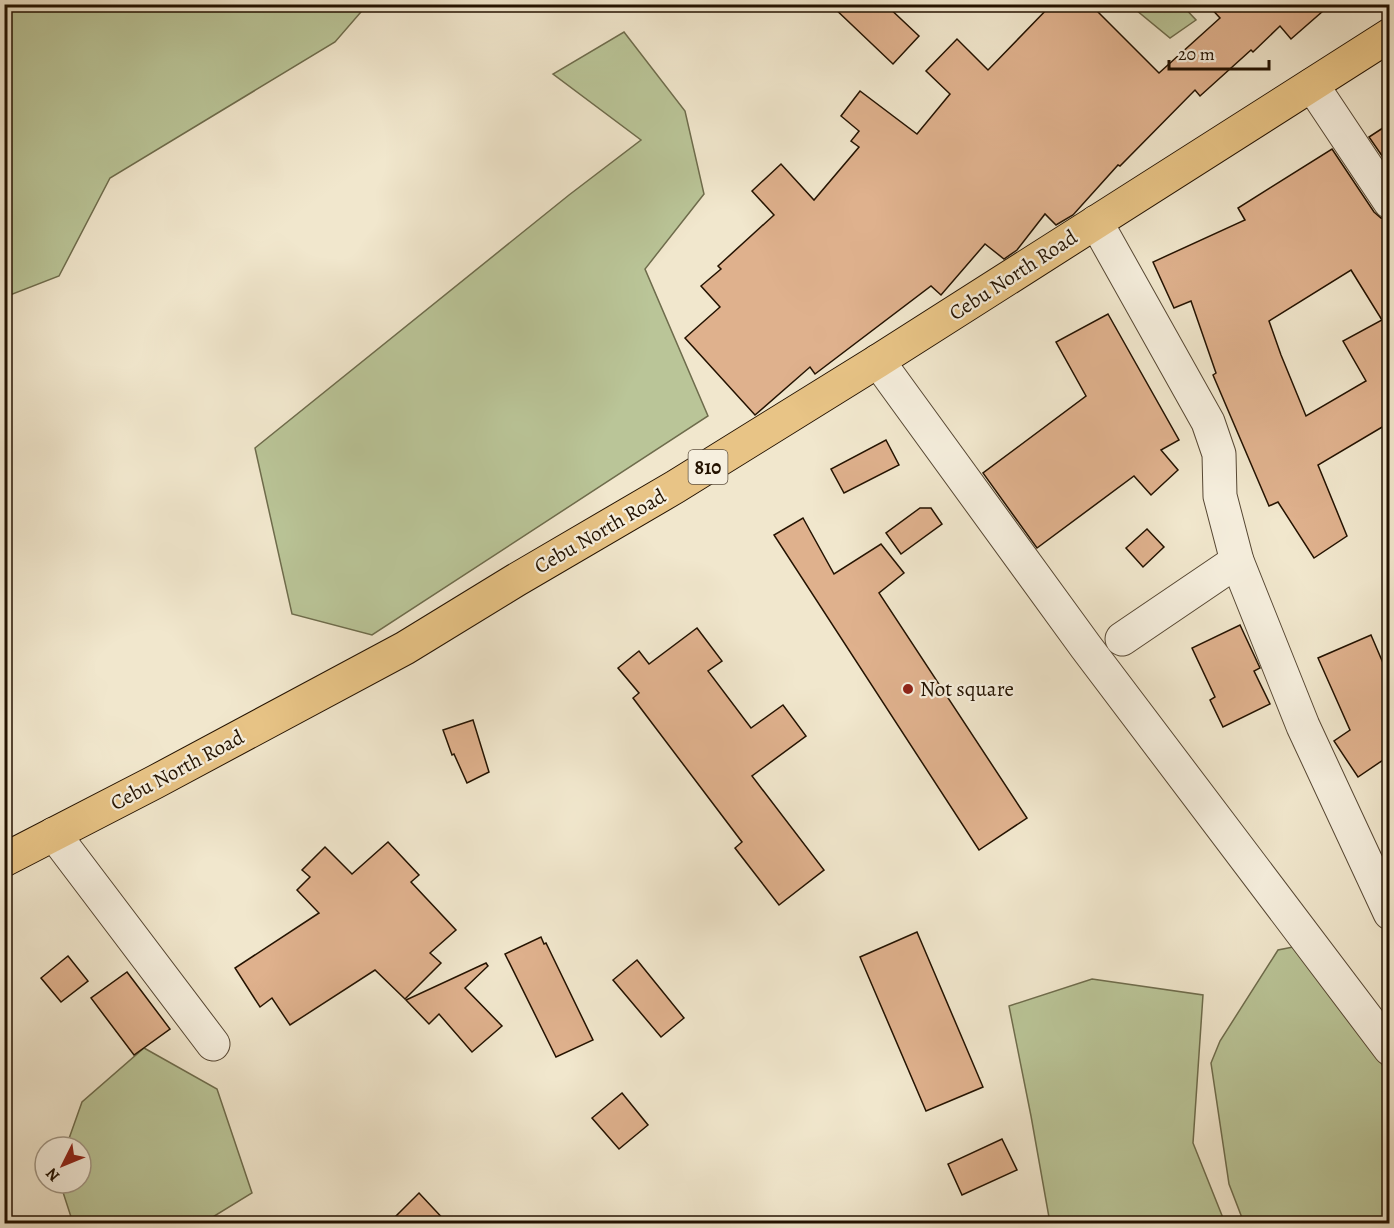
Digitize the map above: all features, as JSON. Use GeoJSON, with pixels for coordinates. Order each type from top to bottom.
{"type":"FeatureCollection","features":[{"type":"Feature","properties":{"kind":"highway","name":"Cebu North Road"},"geometry":{"type":"LineString","coordinates":[[4,860],[405,648],[675,487],[878,361],[1389,35]]}},
{"type":"Feature","properties":{"kind":"street"},"geometry":{"type":"LineString","coordinates":[[1312,85],[1389,202]]}},
{"type":"Feature","properties":{"kind":"street"},"geometry":{"type":"LineString","coordinates":[[1096,222],[1208,422],[1219,454],[1220,496],[1237,561],[1303,726],[1389,913]]}},
{"type":"Feature","properties":{"kind":"street"},"geometry":{"type":"LineString","coordinates":[[878,361],[1086,647],[1389,1049]]}},
{"type":"Feature","properties":{"kind":"street"},"geometry":{"type":"LineString","coordinates":[[1122,639],[1237,561]]}},
{"type":"Feature","properties":{"kind":"street"},"geometry":{"type":"LineString","coordinates":[[54,834],[213,1044]]}},
{"type":"Feature","properties":{"kind":"green space"},"geometry":{"type":"Polygon","coordinates":[[[5,4],[367,5],[335,42],[110,178],[59,276],[5,297],[5,4]]]}},
{"type":"Feature","properties":{"kind":"green space"},"geometry":{"type":"Polygon","coordinates":[[[1130,5],[1182,5],[1196,20],[1170,38],[1130,5]]]}},
{"type":"Feature","properties":{"kind":"green space"},"geometry":{"type":"Polygon","coordinates":[[[624,32],[685,111],[704,194],[645,269],[708,416],[372,635],[292,614],[255,448],[569,195],[641,140],[553,74],[624,32]]]}},
{"type":"Feature","properties":{"kind":"green space"},"geometry":{"type":"Polygon","coordinates":[[[1308,944],[1378,1054],[1389,1082],[1389,1223],[1244,1223],[1229,1184],[1211,1063],[1220,1041],[1278,950],[1308,944]]]}},
{"type":"Feature","properties":{"kind":"green space"},"geometry":{"type":"Polygon","coordinates":[[[1092,979],[1203,995],[1193,1143],[1225,1223],[1050,1223],[1009,1006],[1092,979]]]}},
{"type":"Feature","properties":{"kind":"green space"},"geometry":{"type":"Polygon","coordinates":[[[144,1048],[217,1089],[252,1193],[203,1223],[73,1223],[64,1195],[93,1195],[93,1135],[70,1135],[82,1102],[144,1048]]]}},
{"type":"Feature","properties":{"kind":"building"},"geometry":{"type":"Polygon","coordinates":[[[830,4],[885,4],[919,36],[893,64],[830,4]]]}},
{"type":"Feature","properties":{"kind":"building"},"geometry":{"type":"Polygon","coordinates":[[[1052,4],[1090,4],[1159,73],[1220,18],[1207,4],[1331,4],[1291,39],[1280,26],[1200,96],[1195,90],[1120,166],[1118,165],[1073,215],[1056,225],[1045,214],[1017,250],[1004,259],[985,244],[941,295],[931,286],[815,374],[810,367],[755,415],[685,338],[720,307],[701,286],[721,269],[718,266],[774,215],[752,191],[781,164],[814,200],[859,147],[851,141],[859,131],[841,116],[860,91],[917,134],[950,94],[926,71],[957,39],[988,70],[1052,4]]]}},
{"type":"Feature","properties":{"kind":"building"},"geometry":{"type":"Polygon","coordinates":[[[1389,124],[1389,161],[1387,163],[1369,137],[1389,124]]]}},
{"type":"Feature","properties":{"kind":"building"},"geometry":{"type":"Polygon","coordinates":[[[1332,149],[1374,212],[1388,220],[1389,223],[1389,423],[1318,465],[1347,536],[1314,558],[1278,502],[1269,506],[1213,375],[1216,373],[1191,301],[1174,308],[1153,262],[1245,220],[1238,208],[1332,149]],[[1351,270],[1269,321],[1306,416],[1366,381],[1343,341],[1382,320],[1351,270]]]}},
{"type":"Feature","properties":{"kind":"building"},"geometry":{"type":"Polygon","coordinates":[[[1108,314],[1179,440],[1161,450],[1178,470],[1151,495],[1134,476],[1037,548],[983,473],[1086,396],[1056,342],[1108,314]]]}},
{"type":"Feature","properties":{"kind":"building"},"geometry":{"type":"Polygon","coordinates":[[[886,440],[899,465],[844,493],[831,469],[886,440]]]}},
{"type":"Feature","properties":{"kind":"building"},"geometry":{"type":"Polygon","coordinates":[[[920,508],[931,508],[942,524],[901,554],[886,533],[920,508]]]}},
{"type":"Feature","properties":{"kind":"building","name":"Not square"},"geometry":{"type":"Polygon","coordinates":[[[803,518],[834,574],[881,544],[904,573],[879,593],[1027,818],[979,850],[774,535],[803,518]]]}},
{"type":"Feature","properties":{"kind":"building"},"geometry":{"type":"Polygon","coordinates":[[[1147,529],[1164,547],[1143,567],[1126,548],[1147,529]]]}},
{"type":"Feature","properties":{"kind":"building"},"geometry":{"type":"Polygon","coordinates":[[[1240,625],[1260,668],[1254,671],[1270,704],[1223,727],[1210,700],[1215,697],[1192,648],[1240,625]]]}},
{"type":"Feature","properties":{"kind":"building"},"geometry":{"type":"Polygon","coordinates":[[[697,628],[722,661],[708,671],[751,728],[783,705],[806,736],[752,776],[824,870],[779,905],[735,848],[742,842],[633,698],[639,693],[618,668],[639,651],[649,664],[697,628]]]}},
{"type":"Feature","properties":{"kind":"building"},"geometry":{"type":"Polygon","coordinates":[[[1371,635],[1389,677],[1389,756],[1358,777],[1334,741],[1350,730],[1318,658],[1371,635]]]}},
{"type":"Feature","properties":{"kind":"building"},"geometry":{"type":"Polygon","coordinates":[[[473,720],[489,772],[467,783],[454,754],[452,755],[443,730],[473,720]]]}},
{"type":"Feature","properties":{"kind":"building"},"geometry":{"type":"Polygon","coordinates":[[[388,842],[419,875],[411,882],[456,930],[430,953],[441,963],[405,999],[375,970],[290,1025],[272,998],[260,1007],[235,968],[319,913],[297,890],[310,877],[302,870],[325,847],[352,874],[388,842]]]}},
{"type":"Feature","properties":{"kind":"building"},"geometry":{"type":"Polygon","coordinates":[[[917,932],[983,1087],[926,1111],[860,957],[917,932]]]}},
{"type":"Feature","properties":{"kind":"building"},"geometry":{"type":"Polygon","coordinates":[[[541,937],[593,1040],[556,1057],[505,954],[541,937]]]}},
{"type":"Feature","properties":{"kind":"building"},"geometry":{"type":"Polygon","coordinates":[[[68,956],[88,981],[61,1002],[41,978],[68,956]]]}},
{"type":"Feature","properties":{"kind":"building"},"geometry":{"type":"Polygon","coordinates":[[[637,960],[684,1018],[661,1037],[613,980],[637,960]]]}},
{"type":"Feature","properties":{"kind":"building"},"geometry":{"type":"Polygon","coordinates":[[[486,963],[488,966],[465,988],[502,1026],[472,1052],[439,1014],[429,1024],[406,1000],[486,963]]]}},
{"type":"Feature","properties":{"kind":"building"},"geometry":{"type":"Polygon","coordinates":[[[127,972],[170,1029],[134,1055],[91,998],[127,972]]]}},
{"type":"Feature","properties":{"kind":"building"},"geometry":{"type":"Polygon","coordinates":[[[622,1093],[648,1125],[619,1149],[592,1118],[622,1093]]]}},
{"type":"Feature","properties":{"kind":"building"},"geometry":{"type":"Polygon","coordinates":[[[1002,1139],[1017,1170],[962,1195],[948,1164],[1002,1139]]]}},
{"type":"Feature","properties":{"kind":"building"},"geometry":{"type":"Polygon","coordinates":[[[419,1193],[448,1224],[388,1224],[419,1193]]]}},
{"type":"Feature","properties":{"kind":"place","name":"Not square"},"geometry":{"type":"Point","coordinates":[908,689]}}]}
